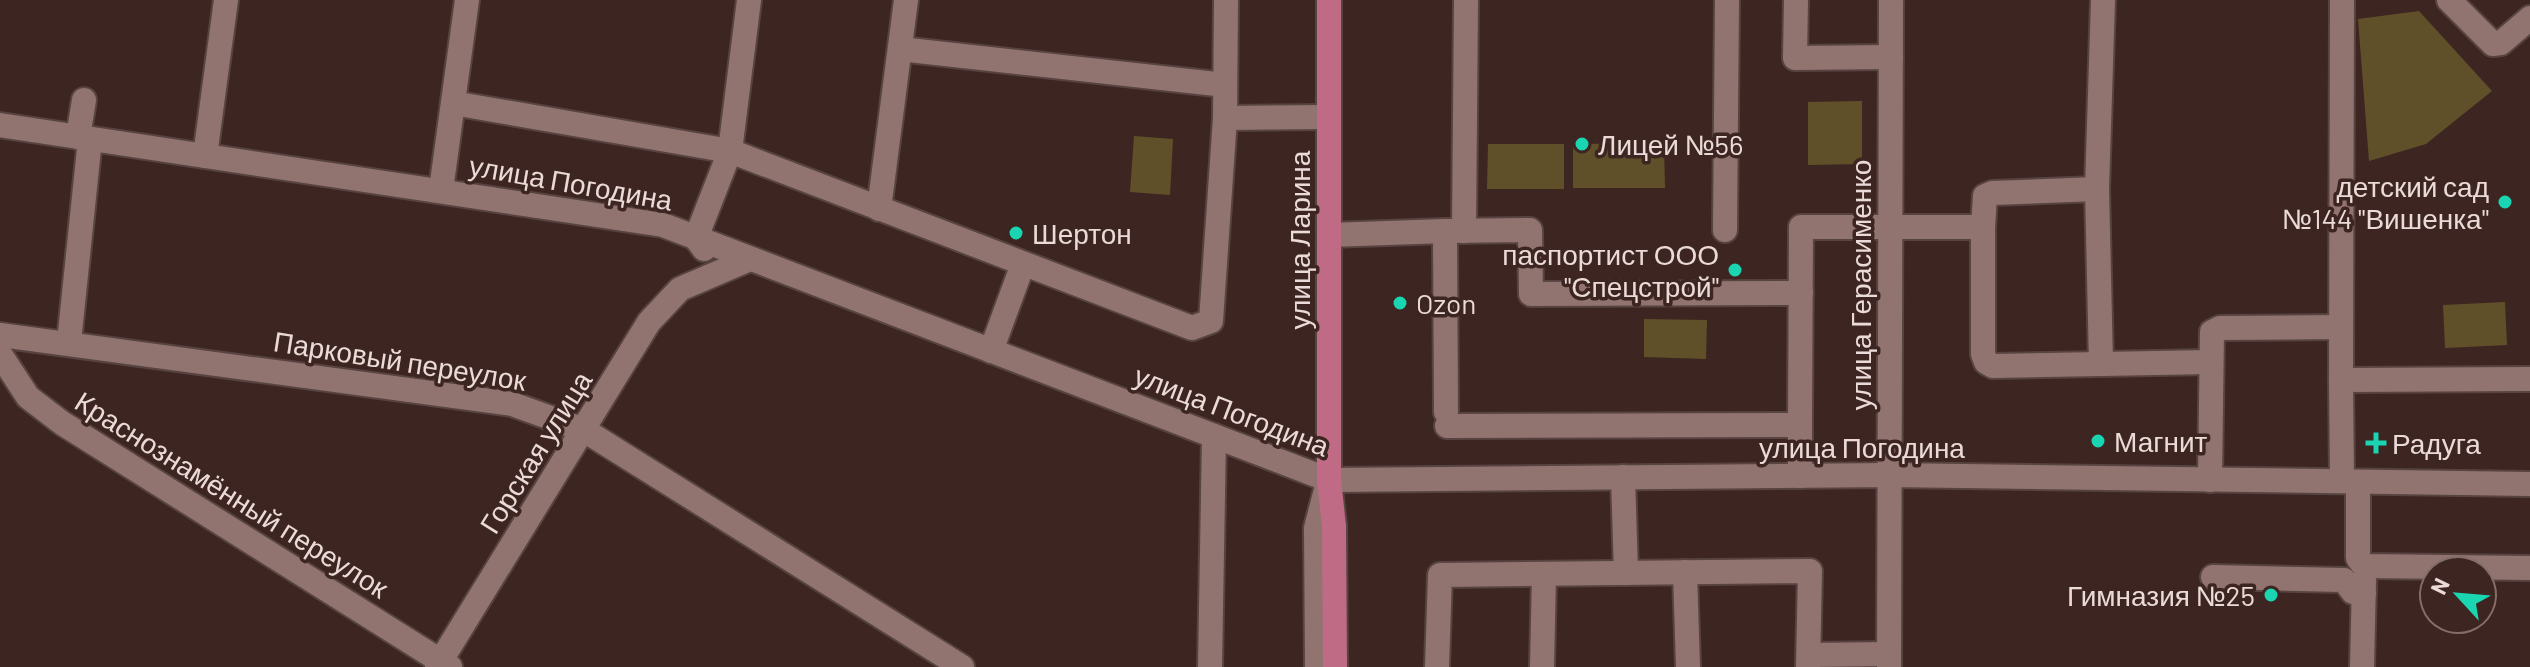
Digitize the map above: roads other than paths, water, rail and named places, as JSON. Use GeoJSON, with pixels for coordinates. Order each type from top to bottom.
{"type":"FeatureCollection","features":[{"type":"Feature","properties":{"kind":"main road","name":"улица Ларина"},"geometry":{"type":"LineString","coordinates":[[1329,0],[1329,480],[1334,526],[1335,667]]}},
{"type":"Feature","properties":{"kind":"street"},"geometry":{"type":"LineString","coordinates":[[205,156],[226,0]]}},
{"type":"Feature","properties":{"kind":"street"},"geometry":{"type":"LineString","coordinates":[[441,190],[467,0]]}},
{"type":"Feature","properties":{"kind":"street"},"geometry":{"type":"LineString","coordinates":[[696,281],[706,252],[696,238],[730,151],[749,0]]}},
{"type":"Feature","properties":{"kind":"street"},"geometry":{"type":"LineString","coordinates":[[879,209],[906,0]]}},
{"type":"Feature","properties":{"kind":"street"},"geometry":{"type":"LineString","coordinates":[[453,103],[730,151],[1192,328],[1211,321],[1225,118],[1226,0]]}},
{"type":"Feature","properties":{"kind":"street"},"geometry":{"type":"LineString","coordinates":[[1466,0],[1446,419],[1800,425]]}},
{"type":"Feature","properties":{"kind":"street"},"geometry":{"type":"LineString","coordinates":[[1725,230],[1727,0]]}},
{"type":"Feature","properties":{"kind":"street"},"geometry":{"type":"LineString","coordinates":[[1796,0],[1795,58],[1891,57]]}},
{"type":"Feature","properties":{"kind":"street","name":"улица Герасименко"},"geometry":{"type":"LineString","coordinates":[[1889,661],[1891,0]]}},
{"type":"Feature","properties":{"kind":"street"},"geometry":{"type":"LineString","coordinates":[[2101,364],[2097,189],[2103,0]]}},
{"type":"Feature","properties":{"kind":"street"},"geometry":{"type":"LineString","coordinates":[[2342,0],[2341,380],[2358,558],[2364,566],[2362,667]]}},
{"type":"Feature","properties":{"kind":"street"},"geometry":{"type":"LineString","coordinates":[[2449,0],[2493,44],[2501,43],[2530,18]]}},
{"type":"Feature","properties":{"kind":"street"},"geometry":{"type":"LineString","coordinates":[[900,49],[1225,85]]}},
{"type":"Feature","properties":{"kind":"street"},"geometry":{"type":"LineString","coordinates":[[69,342],[84,100]]}},
{"type":"Feature","properties":{"kind":"street"},"geometry":{"type":"LineString","coordinates":[[1225,118],[1329,117]]}},
{"type":"Feature","properties":{"kind":"street","name":"улица Погодина"},"geometry":{"type":"LineString","coordinates":[[0,125],[663,225],[1329,480],[1890,475],[2530,484]]}},
{"type":"Feature","properties":{"kind":"street"},"geometry":{"type":"LineString","coordinates":[[2097,189],[1992,193],[1985,196],[1983,354],[1986,362],[1993,366],[2210,362]]}},
{"type":"Feature","properties":{"kind":"street"},"geometry":{"type":"LineString","coordinates":[[1800,476],[1801,227],[1983,227]]}},
{"type":"Feature","properties":{"kind":"street"},"geometry":{"type":"LineString","coordinates":[[1329,235],[1530,230],[1531,294],[1801,293]]}},
{"type":"Feature","properties":{"kind":"street","name":"Горская улица"},"geometry":{"type":"LineString","coordinates":[[442,665],[649,322],[680,289],[750,259]]}},
{"type":"Feature","properties":{"kind":"street"},"geometry":{"type":"LineString","coordinates":[[991,351],[1023,264]]}},
{"type":"Feature","properties":{"kind":"street"},"geometry":{"type":"LineString","coordinates":[[2210,480],[2212,332],[2220,328],[2341,327]]}},
{"type":"Feature","properties":{"kind":"street","name":"Парковый переулок"},"geometry":{"type":"LineString","coordinates":[[0,335],[512,404],[584,430],[962,667]]}},
{"type":"Feature","properties":{"kind":"street","name":"Краснознамённый переулок"},"geometry":{"type":"LineString","coordinates":[[0,354],[28,397],[62,423],[442,665]]}},
{"type":"Feature","properties":{"kind":"street"},"geometry":{"type":"LineString","coordinates":[[2341,380],[2530,379]]}},
{"type":"Feature","properties":{"kind":"street"},"geometry":{"type":"LineString","coordinates":[[1210,667],[1214,436]]}},
{"type":"Feature","properties":{"kind":"street"},"geometry":{"type":"LineString","coordinates":[[1623,477],[1626,573]]}},
{"type":"Feature","properties":{"kind":"street","name":"улица Ларина"},"geometry":{"type":"LineString","coordinates":[[1317,667],[1316,528],[1329,480]]}},
{"type":"Feature","properties":{"kind":"street"},"geometry":{"type":"LineString","coordinates":[[2364,566],[2530,568]]}},
{"type":"Feature","properties":{"kind":"street"},"geometry":{"type":"LineString","coordinates":[[1437,667],[1440,575],[1810,571],[1809,661],[1889,661]]}},
{"type":"Feature","properties":{"kind":"street"},"geometry":{"type":"LineString","coordinates":[[1685,572],[1688,667]]}},
{"type":"Feature","properties":{"kind":"street"},"geometry":{"type":"LineString","coordinates":[[1542,667],[1544,574]]}},
{"type":"Feature","properties":{"kind":"street"},"geometry":{"type":"LineString","coordinates":[[2213,577],[2344,580],[2353,592],[2364,593]]}},
{"type":"Feature","properties":{"kind":"place","name":"Лицей №56"},"geometry":{"type":"Point","coordinates":[1582,144]}},
{"type":"Feature","properties":{"kind":"place","name":"детский сад №144 \"Вишенка\""},"geometry":{"type":"Point","coordinates":[2505,202]}},
{"type":"Feature","properties":{"kind":"place","name":"Шертон"},"geometry":{"type":"Point","coordinates":[1016,233]}},
{"type":"Feature","properties":{"kind":"place","name":"паспортист ООО \"Спецстрой\""},"geometry":{"type":"Point","coordinates":[1735,270]}},
{"type":"Feature","properties":{"kind":"place","name":"Ozon"},"geometry":{"type":"Point","coordinates":[1400,303]}},
{"type":"Feature","properties":{"kind":"place","name":"Магнит"},"geometry":{"type":"Point","coordinates":[2098,441]}},
{"type":"Feature","properties":{"kind":"place","name":"Радуга"},"geometry":{"type":"Point","coordinates":[2376,443]}},
{"type":"Feature","properties":{"kind":"place","name":"Гимназия №25"},"geometry":{"type":"Point","coordinates":[2271,595]}}]}
